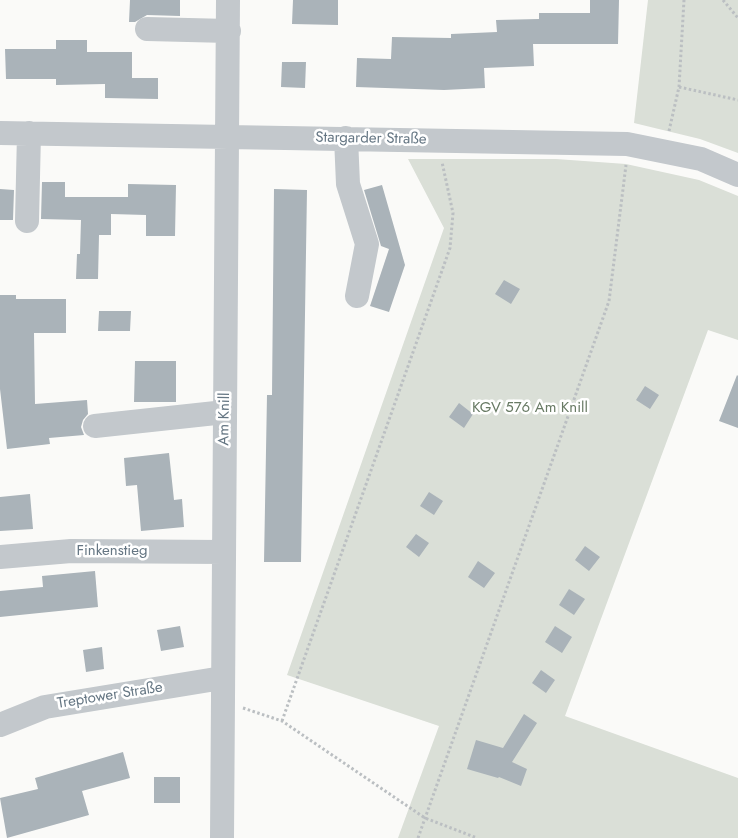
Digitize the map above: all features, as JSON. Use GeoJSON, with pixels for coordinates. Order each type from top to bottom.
{"type":"FeatureCollection","features":[{"type":"Feature","properties":{"kind":"street","name":"Am Knill"},"geometry":{"type":"LineString","coordinates":[[222,838],[222,678],[229,136],[228,0]]}},
{"type":"Feature","properties":{"kind":"street"},"geometry":{"type":"LineString","coordinates":[[147,29],[229,31]]}},
{"type":"Feature","properties":{"kind":"street","name":"Stargarder Straße"},"geometry":{"type":"LineString","coordinates":[[0,133],[627,144],[701,159],[738,175]]}},
{"type":"Feature","properties":{"kind":"street"},"geometry":{"type":"LineString","coordinates":[[27,221],[29,134]]}},
{"type":"Feature","properties":{"kind":"street"},"geometry":{"type":"LineString","coordinates":[[346,138],[348,184],[367,244],[357,296]]}},
{"type":"Feature","properties":{"kind":"street"},"geometry":{"type":"LineString","coordinates":[[95,426],[225,412]]}},
{"type":"Feature","properties":{"kind":"street","name":"Finkenstieg"},"geometry":{"type":"LineString","coordinates":[[0,557],[71,551],[224,552]]}},
{"type":"Feature","properties":{"kind":"street","name":"Treptower Straße"},"geometry":{"type":"LineString","coordinates":[[0,725],[45,707],[222,678]]}},
{"type":"Feature","properties":{"kind":"path"},"geometry":{"type":"LineString","coordinates":[[664,151],[679,87],[684,0]]}},
{"type":"Feature","properties":{"kind":"path"},"geometry":{"type":"LineString","coordinates":[[723,0],[738,18]]}},
{"type":"Feature","properties":{"kind":"path"},"geometry":{"type":"LineString","coordinates":[[679,87],[738,100]]}},
{"type":"Feature","properties":{"kind":"path"},"geometry":{"type":"LineString","coordinates":[[282,721],[400,394],[450,248],[453,213],[440,154]]}},
{"type":"Feature","properties":{"kind":"path"},"geometry":{"type":"LineString","coordinates":[[418,838],[609,302],[627,159]]}},
{"type":"Feature","properties":{"kind":"path"},"geometry":{"type":"LineString","coordinates":[[223,704],[282,721],[426,818],[477,838]]}},
{"type":"Feature","properties":{"kind":"green space"},"geometry":{"type":"Polygon","coordinates":[[[648,0],[738,0],[738,153],[700,139],[634,123],[648,0]]]}},
{"type":"Feature","properties":{"kind":"green space","name":"KGV 576 Am Knill"},"geometry":{"type":"Polygon","coordinates":[[[408,159],[556,159],[626,164],[699,180],[738,196],[738,340],[708,330],[565,716],[738,778],[738,838],[398,838],[439,726],[287,675],[444,228],[408,159]]]}},
{"type":"Feature","properties":{"kind":"building"},"geometry":{"type":"Polygon","coordinates":[[[130,0],[180,0],[180,16],[147,15],[135,22],[129,22],[130,0]]]}},
{"type":"Feature","properties":{"kind":"building"},"geometry":{"type":"Polygon","coordinates":[[[293,0],[338,0],[338,25],[292,24],[293,0]]]}},
{"type":"Feature","properties":{"kind":"building"},"geometry":{"type":"Polygon","coordinates":[[[590,0],[619,0],[618,44],[533,44],[534,66],[484,68],[485,88],[444,90],[356,87],[357,58],[391,59],[392,37],[451,38],[451,34],[497,32],[496,20],[539,19],[539,13],[590,13],[590,0]]]}},
{"type":"Feature","properties":{"kind":"building"},"geometry":{"type":"Polygon","coordinates":[[[56,40],[87,40],[87,52],[132,52],[132,78],[158,78],[158,99],[105,98],[105,84],[56,85],[56,79],[6,79],[5,49],[56,49],[56,40]]]}},
{"type":"Feature","properties":{"kind":"building"},"geometry":{"type":"Polygon","coordinates":[[[282,62],[306,62],[305,88],[281,87],[282,62]]]}},
{"type":"Feature","properties":{"kind":"building"},"geometry":{"type":"Polygon","coordinates":[[[42,182],[65,182],[65,197],[128,197],[128,184],[176,185],[175,236],[146,236],[146,215],[111,214],[111,235],[99,235],[98,279],[76,279],[77,254],[80,254],[81,220],[41,219],[42,182]]]}},
{"type":"Feature","properties":{"kind":"building"},"geometry":{"type":"Polygon","coordinates":[[[382,185],[405,265],[389,312],[370,306],[389,249],[381,246],[364,190],[382,185]]]}},
{"type":"Feature","properties":{"kind":"building"},"geometry":{"type":"Polygon","coordinates":[[[0,189],[14,190],[13,220],[0,220],[0,189]]]}},
{"type":"Feature","properties":{"kind":"building"},"geometry":{"type":"Polygon","coordinates":[[[274,189],[307,190],[301,562],[264,562],[267,395],[272,395],[274,189]]]}},
{"type":"Feature","properties":{"kind":"building"},"geometry":{"type":"Polygon","coordinates":[[[504,280],[520,289],[511,304],[495,294],[504,280]]]}},
{"type":"Feature","properties":{"kind":"building"},"geometry":{"type":"Polygon","coordinates":[[[0,295],[16,295],[16,299],[66,299],[66,333],[34,333],[35,404],[87,400],[88,414],[83,420],[81,427],[84,435],[49,438],[50,444],[7,449],[0,389],[0,295]]]}},
{"type":"Feature","properties":{"kind":"building"},"geometry":{"type":"Polygon","coordinates":[[[99,311],[131,311],[130,331],[98,331],[99,311]]]}},
{"type":"Feature","properties":{"kind":"building"},"geometry":{"type":"Polygon","coordinates":[[[135,361],[176,361],[176,402],[134,402],[135,361]]]}},
{"type":"Feature","properties":{"kind":"building"},"geometry":{"type":"Polygon","coordinates":[[[738,376],[738,428],[719,421],[738,376]]]}},
{"type":"Feature","properties":{"kind":"building"},"geometry":{"type":"Polygon","coordinates":[[[645,386],[659,395],[650,409],[636,400],[645,386]]]}},
{"type":"Feature","properties":{"kind":"building"},"geometry":{"type":"Polygon","coordinates":[[[459,403],[473,414],[464,428],[449,417],[459,403]]]}},
{"type":"Feature","properties":{"kind":"building"},"geometry":{"type":"Polygon","coordinates":[[[169,453],[174,500],[182,499],[184,527],[141,531],[137,485],[126,486],[124,458],[169,453]]]}},
{"type":"Feature","properties":{"kind":"building"},"geometry":{"type":"Polygon","coordinates":[[[429,492],[443,501],[434,515],[420,506],[429,492]]]}},
{"type":"Feature","properties":{"kind":"building"},"geometry":{"type":"Polygon","coordinates":[[[30,494],[33,529],[0,531],[0,497],[30,494]]]}},
{"type":"Feature","properties":{"kind":"building"},"geometry":{"type":"Polygon","coordinates":[[[416,534],[429,543],[419,557],[406,547],[416,534]]]}},
{"type":"Feature","properties":{"kind":"building"},"geometry":{"type":"Polygon","coordinates":[[[585,546],[600,557],[589,571],[575,560],[585,546]]]}},
{"type":"Feature","properties":{"kind":"building"},"geometry":{"type":"Polygon","coordinates":[[[478,561],[495,573],[484,588],[468,577],[478,561]]]}},
{"type":"Feature","properties":{"kind":"building"},"geometry":{"type":"Polygon","coordinates":[[[95,571],[98,607],[0,617],[0,591],[43,587],[42,576],[95,571]]]}},
{"type":"Feature","properties":{"kind":"building"},"geometry":{"type":"Polygon","coordinates":[[[569,589],[585,599],[574,615],[559,605],[569,589]]]}},
{"type":"Feature","properties":{"kind":"building"},"geometry":{"type":"Polygon","coordinates":[[[180,626],[184,647],[161,651],[157,630],[180,626]]]}},
{"type":"Feature","properties":{"kind":"building"},"geometry":{"type":"Polygon","coordinates":[[[555,626],[572,637],[562,653],[545,642],[555,626]]]}},
{"type":"Feature","properties":{"kind":"building"},"geometry":{"type":"Polygon","coordinates":[[[102,647],[104,669],[86,672],[83,650],[102,647]]]}},
{"type":"Feature","properties":{"kind":"building"},"geometry":{"type":"Polygon","coordinates":[[[541,670],[555,680],[546,693],[532,683],[541,670]]]}},
{"type":"Feature","properties":{"kind":"building"},"geometry":{"type":"Polygon","coordinates":[[[524,714],[537,723],[512,762],[527,769],[521,786],[499,777],[467,769],[476,740],[503,748],[524,714]]]}},
{"type":"Feature","properties":{"kind":"building"},"geometry":{"type":"Polygon","coordinates":[[[123,752],[130,778],[82,791],[89,815],[7,838],[0,798],[38,789],[35,778],[123,752]]]}},
{"type":"Feature","properties":{"kind":"building"},"geometry":{"type":"Polygon","coordinates":[[[154,777],[180,777],[180,803],[154,803],[154,777]]]}}]}
